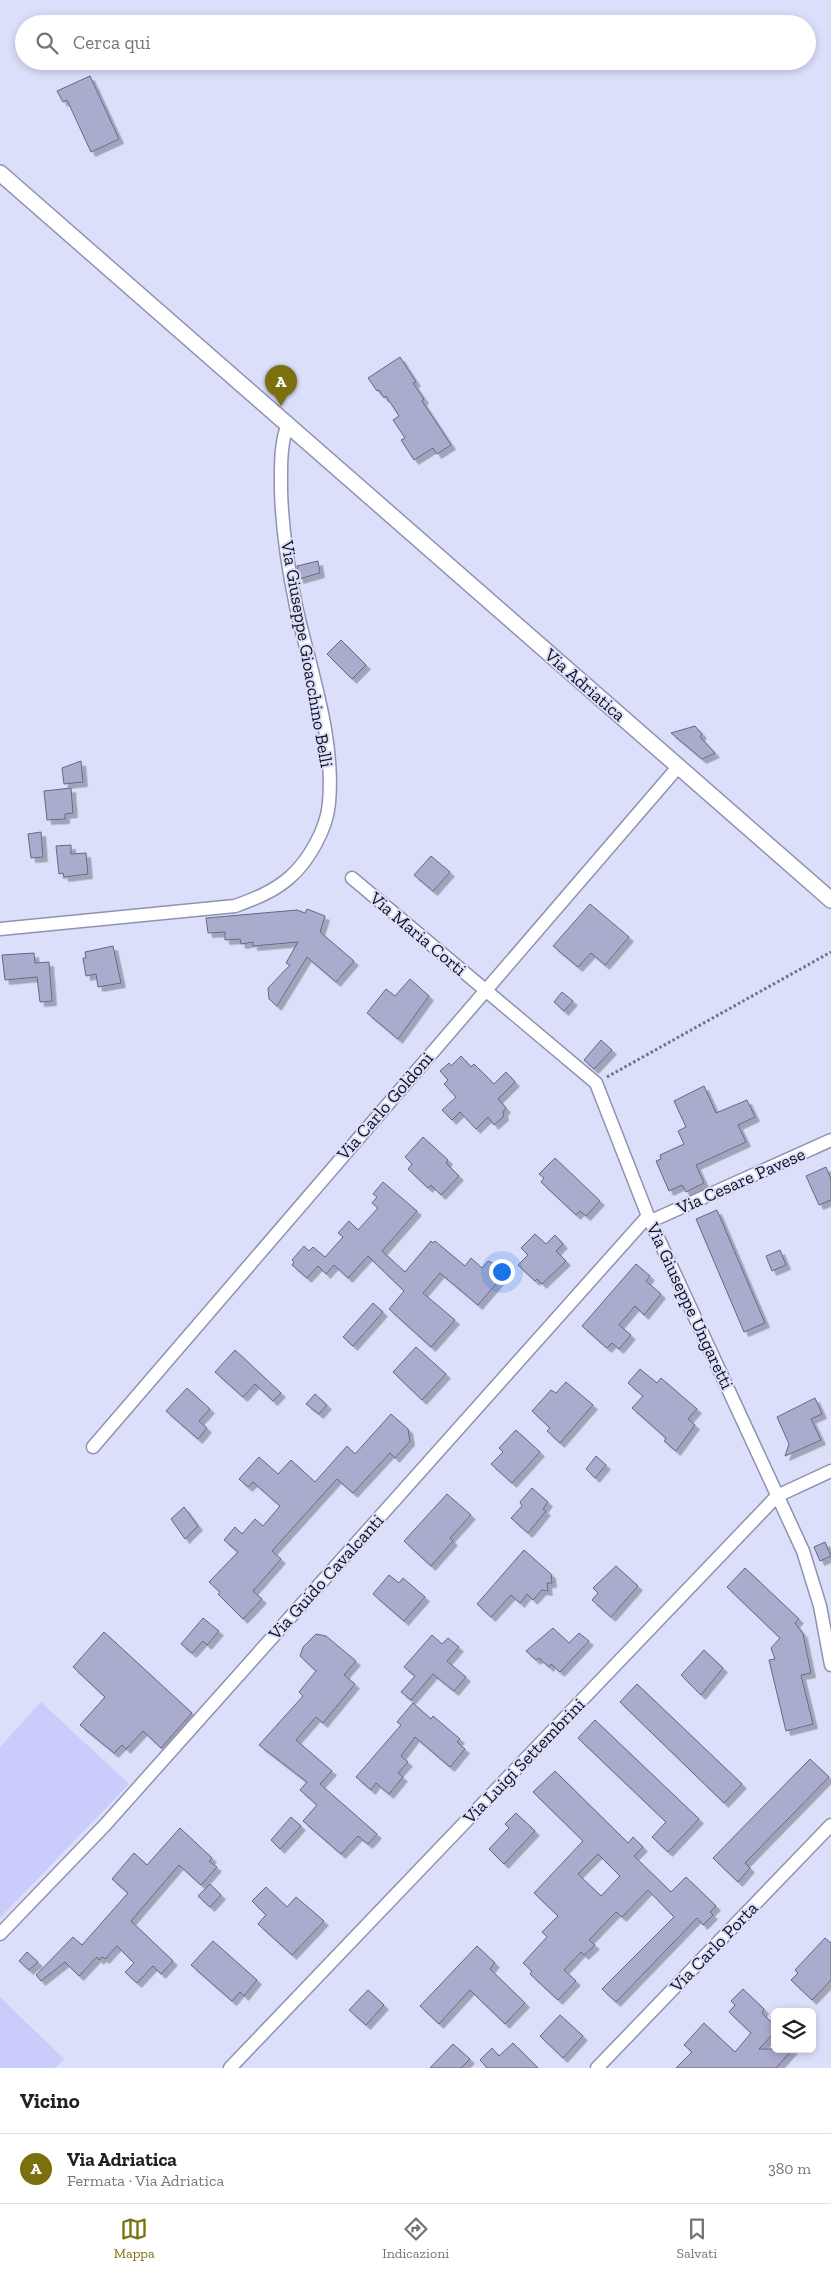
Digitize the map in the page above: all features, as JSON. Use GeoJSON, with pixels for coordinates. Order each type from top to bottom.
{"type":"FeatureCollection","features":[{"type":"Feature","properties":{"kind":"street","name":"Via Adriatica"},"geometry":{"type":"LineString","coordinates":[[0,173],[831,900]]}},
{"type":"Feature","properties":{"kind":"street","name":"Via Giuseppe Gioacchino Belli"},"geometry":{"type":"LineString","coordinates":[[0,929],[235,906],[264,894],[289,878],[309,853],[323,828],[329,804],[329,776],[318,695],[288,565],[281,470],[282,441],[288,423]]}},
{"type":"Feature","properties":{"kind":"street","name":"Via Carlo Goldoni"},"geometry":{"type":"LineString","coordinates":[[93,1447],[678,767]]}},
{"type":"Feature","properties":{"kind":"street","name":"Via Maria Corti"},"geometry":{"type":"LineString","coordinates":[[352,878],[485,990]]}},
{"type":"Feature","properties":{"kind":"street"},"geometry":{"type":"LineString","coordinates":[[811,883],[831,891]]}},
{"type":"Feature","properties":{"kind":"street","name":"Via Giuseppe Ungaretti"},"geometry":{"type":"LineString","coordinates":[[485,990],[596,1084],[649,1218],[803,1551],[820,1606],[829,1645],[831,1665]]}},
{"type":"Feature","properties":{"kind":"street","name":"Via Cesare Pavese"},"geometry":{"type":"LineString","coordinates":[[649,1218],[831,1140]]}},
{"type":"Feature","properties":{"kind":"street","name":"Via Guido Cavalcanti"},"geometry":{"type":"LineString","coordinates":[[0,1934],[105,1825],[649,1218]]}},
{"type":"Feature","properties":{"kind":"street","name":"Via Luigi Settembrini"},"geometry":{"type":"LineString","coordinates":[[230,2068],[777,1496],[831,1471]]}},
{"type":"Feature","properties":{"kind":"street","name":"Via Carlo Porta"},"geometry":{"type":"LineString","coordinates":[[597,2068],[831,1825]]}},
{"type":"Feature","properties":{"kind":"path"},"geometry":{"type":"LineString","coordinates":[[596,1084],[831,952]]}},
{"type":"Feature","properties":{"kind":"shaded area"},"geometry":{"type":"Polygon","coordinates":[[[41,1702],[129,1784],[0,1918],[0,1747],[41,1702]]]}},
{"type":"Feature","properties":{"kind":"shaded area"},"geometry":{"type":"Polygon","coordinates":[[[0,1997],[64,2059],[55,2068],[0,2068],[0,1997]]]}},
{"type":"Feature","properties":{"kind":"building"},"geometry":{"type":"Polygon","coordinates":[[[90,76],[119,139],[91,152],[67,100],[63,102],[57,91],[90,76]]]}},
{"type":"Feature","properties":{"kind":"building"},"geometry":{"type":"Polygon","coordinates":[[[400,357],[416,382],[413,383],[424,399],[422,401],[451,445],[437,454],[433,448],[414,460],[401,440],[405,438],[393,420],[399,416],[386,396],[384,398],[368,378],[400,357]]]}},
{"type":"Feature","properties":{"kind":"building"},"geometry":{"type":"Polygon","coordinates":[[[318,561],[320,573],[299,579],[297,566],[318,561]]]}},
{"type":"Feature","properties":{"kind":"building"},"geometry":{"type":"Polygon","coordinates":[[[341,640],[366,665],[352,679],[327,654],[341,640]]]}},
{"type":"Feature","properties":{"kind":"building"},"geometry":{"type":"Polygon","coordinates":[[[695,726],[702,734],[700,737],[715,753],[702,759],[671,733],[695,726]]]}},
{"type":"Feature","properties":{"kind":"building"},"geometry":{"type":"Polygon","coordinates":[[[81,761],[83,782],[64,784],[62,768],[81,761]]]}},
{"type":"Feature","properties":{"kind":"building"},"geometry":{"type":"Polygon","coordinates":[[[71,788],[73,813],[65,814],[65,819],[47,820],[44,791],[71,788]]]}},
{"type":"Feature","properties":{"kind":"building"},"geometry":{"type":"Polygon","coordinates":[[[41,832],[43,857],[31,858],[28,834],[41,832]]]}},
{"type":"Feature","properties":{"kind":"building"},"geometry":{"type":"Polygon","coordinates":[[[71,845],[71,854],[86,853],[88,874],[64,877],[63,873],[59,874],[56,846],[71,845]]]}},
{"type":"Feature","properties":{"kind":"building"},"geometry":{"type":"Polygon","coordinates":[[[431,856],[450,872],[433,891],[414,875],[431,856]]]}},
{"type":"Feature","properties":{"kind":"building"},"geometry":{"type":"Polygon","coordinates":[[[590,904],[629,937],[605,965],[591,953],[578,967],[553,946],[590,904]]]}},
{"type":"Feature","properties":{"kind":"building"},"geometry":{"type":"Polygon","coordinates":[[[307,909],[325,916],[320,932],[354,961],[336,982],[307,957],[277,1006],[269,999],[268,988],[290,965],[286,963],[298,942],[253,946],[253,942],[241,944],[240,939],[225,940],[225,932],[208,933],[206,918],[297,910],[305,913],[307,909]]]}},
{"type":"Feature","properties":{"kind":"building"},"geometry":{"type":"Polygon","coordinates":[[[113,946],[121,983],[98,987],[96,974],[86,976],[83,958],[86,958],[85,952],[113,946]]]}},
{"type":"Feature","properties":{"kind":"building"},"geometry":{"type":"Polygon","coordinates":[[[34,953],[35,963],[49,962],[52,1001],[40,1002],[37,977],[5,980],[2,955],[34,953]]]}},
{"type":"Feature","properties":{"kind":"building"},"geometry":{"type":"Polygon","coordinates":[[[410,979],[429,996],[398,1039],[367,1013],[386,989],[395,996],[410,979]]]}},
{"type":"Feature","properties":{"kind":"building"},"geometry":{"type":"Polygon","coordinates":[[[562,992],[573,1001],[564,1011],[554,1002],[562,992]]]}},
{"type":"Feature","properties":{"kind":"building"},"geometry":{"type":"Polygon","coordinates":[[[601,1040],[612,1050],[594,1069],[584,1060],[601,1040]]]}},
{"type":"Feature","properties":{"kind":"building"},"geometry":{"type":"Polygon","coordinates":[[[461,1056],[471,1067],[474,1064],[494,1084],[506,1072],[515,1082],[498,1099],[506,1108],[503,1112],[504,1116],[494,1125],[488,1117],[476,1129],[460,1112],[452,1120],[442,1110],[456,1097],[444,1084],[448,1080],[440,1071],[449,1063],[451,1066],[461,1056]]]}},
{"type":"Feature","properties":{"kind":"building"},"geometry":{"type":"Polygon","coordinates":[[[704,1086],[716,1113],[747,1100],[755,1117],[738,1125],[746,1142],[696,1165],[704,1183],[686,1192],[682,1185],[669,1191],[656,1161],[661,1159],[660,1155],[684,1144],[678,1131],[686,1127],[674,1101],[704,1086]]]}},
{"type":"Feature","properties":{"kind":"building"},"geometry":{"type":"Polygon","coordinates":[[[423,1137],[448,1160],[446,1163],[459,1176],[441,1195],[431,1185],[428,1188],[408,1169],[412,1164],[405,1157],[423,1137]]]}},
{"type":"Feature","properties":{"kind":"building"},"geometry":{"type":"Polygon","coordinates":[[[555,1158],[600,1201],[586,1216],[580,1211],[576,1215],[541,1182],[544,1178],[539,1174],[555,1158]]]}},
{"type":"Feature","properties":{"kind":"building"},"geometry":{"type":"Polygon","coordinates":[[[826,1167],[831,1179],[831,1200],[819,1205],[806,1176],[826,1167]]]}},
{"type":"Feature","properties":{"kind":"building"},"geometry":{"type":"Polygon","coordinates":[[[383,1182],[417,1211],[382,1251],[405,1272],[431,1241],[433,1243],[435,1241],[465,1266],[471,1258],[482,1268],[488,1261],[508,1270],[478,1305],[440,1273],[423,1293],[455,1320],[431,1347],[389,1309],[404,1291],[368,1256],[348,1278],[334,1265],[326,1274],[318,1266],[307,1278],[292,1265],[294,1262],[292,1260],[304,1246],[309,1251],[313,1247],[325,1257],[343,1237],[338,1233],[349,1221],[358,1230],[378,1208],[372,1203],[377,1197],[373,1194],[383,1182]]]}},
{"type":"Feature","properties":{"kind":"building"},"geometry":{"type":"Polygon","coordinates":[[[717,1210],[765,1323],[744,1332],[696,1219],[717,1210]]]}},
{"type":"Feature","properties":{"kind":"building"},"geometry":{"type":"Polygon","coordinates":[[[535,1234],[546,1244],[555,1235],[563,1244],[556,1251],[566,1261],[542,1284],[537,1279],[535,1281],[518,1265],[528,1255],[521,1248],[535,1234]]]}},
{"type":"Feature","properties":{"kind":"building"},"geometry":{"type":"Polygon","coordinates":[[[780,1250],[786,1265],[772,1271],[766,1256],[780,1250]]]}},
{"type":"Feature","properties":{"kind":"building"},"geometry":{"type":"Polygon","coordinates":[[[636,1264],[650,1276],[646,1281],[661,1294],[644,1315],[635,1306],[619,1325],[631,1335],[619,1349],[612,1343],[607,1348],[582,1326],[636,1264]]]}},
{"type":"Feature","properties":{"kind":"building"},"geometry":{"type":"Polygon","coordinates":[[[373,1303],[383,1312],[353,1346],[343,1337],[373,1303]]]}},
{"type":"Feature","properties":{"kind":"building"},"geometry":{"type":"Polygon","coordinates":[[[416,1347],[446,1374],[422,1400],[393,1372],[416,1347]]]}},
{"type":"Feature","properties":{"kind":"building"},"geometry":{"type":"Polygon","coordinates":[[[235,1350],[281,1393],[273,1401],[255,1384],[243,1397],[215,1372],[235,1350]]]}},
{"type":"Feature","properties":{"kind":"building"},"geometry":{"type":"Polygon","coordinates":[[[640,1369],[657,1383],[661,1378],[697,1409],[688,1419],[695,1425],[676,1451],[664,1441],[666,1438],[632,1408],[643,1396],[628,1383],[640,1369]]]}},
{"type":"Feature","properties":{"kind":"building"},"geometry":{"type":"Polygon","coordinates":[[[566,1382],[593,1405],[560,1443],[547,1431],[550,1428],[532,1411],[551,1390],[556,1393],[566,1382]]]}},
{"type":"Feature","properties":{"kind":"building"},"geometry":{"type":"Polygon","coordinates":[[[187,1388],[210,1409],[199,1421],[207,1428],[198,1439],[166,1411],[187,1388]]]}},
{"type":"Feature","properties":{"kind":"building"},"geometry":{"type":"Polygon","coordinates":[[[315,1394],[327,1405],[319,1414],[306,1404],[315,1394]]]}},
{"type":"Feature","properties":{"kind":"building"},"geometry":{"type":"Polygon","coordinates":[[[815,1398],[822,1414],[811,1419],[821,1440],[785,1456],[789,1444],[777,1417],[815,1398]]]}},
{"type":"Feature","properties":{"kind":"building"},"geometry":{"type":"Polygon","coordinates":[[[391,1414],[408,1429],[410,1441],[395,1458],[390,1453],[353,1493],[337,1479],[272,1551],[281,1559],[253,1591],[262,1599],[243,1619],[209,1582],[238,1552],[224,1540],[235,1527],[242,1534],[255,1519],[263,1526],[280,1506],[253,1482],[248,1487],[239,1479],[259,1457],[278,1474],[291,1460],[315,1482],[347,1446],[355,1454],[391,1414]]]}},
{"type":"Feature","properties":{"kind":"building"},"geometry":{"type":"Polygon","coordinates":[[[516,1430],[540,1452],[512,1483],[491,1464],[503,1452],[499,1448],[516,1430]]]}},
{"type":"Feature","properties":{"kind":"building"},"geometry":{"type":"Polygon","coordinates":[[[596,1456],[606,1465],[595,1478],[586,1469],[596,1456]]]}},
{"type":"Feature","properties":{"kind":"building"},"geometry":{"type":"Polygon","coordinates":[[[532,1488],[548,1502],[543,1509],[546,1511],[528,1533],[511,1518],[522,1506],[520,1502],[532,1488]]]}},
{"type":"Feature","properties":{"kind":"building"},"geometry":{"type":"Polygon","coordinates":[[[447,1494],[471,1515],[450,1538],[453,1541],[431,1566],[404,1541],[447,1494]]]}},
{"type":"Feature","properties":{"kind":"building"},"geometry":{"type":"Polygon","coordinates":[[[184,1507],[198,1526],[185,1539],[171,1519],[184,1507]]]}},
{"type":"Feature","properties":{"kind":"building"},"geometry":{"type":"Polygon","coordinates":[[[825,1542],[831,1556],[820,1561],[814,1547],[825,1542]]]}},
{"type":"Feature","properties":{"kind":"building"},"geometry":{"type":"Polygon","coordinates":[[[524,1550],[551,1574],[552,1583],[547,1583],[548,1591],[542,1590],[533,1600],[527,1594],[520,1603],[511,1595],[491,1617],[477,1604],[524,1550]]]}},
{"type":"Feature","properties":{"kind":"building"},"geometry":{"type":"Polygon","coordinates":[[[616,1566],[638,1586],[611,1617],[592,1600],[598,1593],[593,1588],[616,1566]]]}},
{"type":"Feature","properties":{"kind":"building"},"geometry":{"type":"Polygon","coordinates":[[[745,1568],[799,1619],[795,1623],[803,1634],[811,1673],[801,1675],[813,1724],[786,1731],[769,1660],[775,1659],[771,1648],[780,1638],[727,1587],[745,1568]]]}},
{"type":"Feature","properties":{"kind":"building"},"geometry":{"type":"Polygon","coordinates":[[[389,1575],[399,1583],[403,1578],[425,1597],[404,1621],[373,1594],[389,1575]]]}},
{"type":"Feature","properties":{"kind":"building"},"geometry":{"type":"Polygon","coordinates":[[[203,1618],[219,1631],[207,1645],[203,1641],[192,1653],[181,1644],[203,1618]]]}},
{"type":"Feature","properties":{"kind":"building"},"geometry":{"type":"Polygon","coordinates":[[[553,1628],[569,1643],[579,1633],[589,1641],[560,1672],[551,1664],[549,1667],[539,1658],[536,1660],[526,1651],[553,1628]]]}},
{"type":"Feature","properties":{"kind":"building"},"geometry":{"type":"Polygon","coordinates":[[[104,1632],[192,1713],[161,1748],[143,1731],[126,1749],[122,1745],[114,1753],[80,1725],[105,1697],[73,1667],[104,1632]]]}},
{"type":"Feature","properties":{"kind":"building"},"geometry":{"type":"Polygon","coordinates":[[[316,1634],[326,1636],[356,1661],[344,1675],[355,1684],[323,1723],[316,1717],[296,1740],[332,1771],[320,1784],[377,1834],[368,1844],[358,1836],[341,1854],[303,1821],[317,1805],[300,1790],[307,1782],[259,1745],[303,1696],[299,1692],[316,1671],[300,1656],[303,1647],[316,1634]]]}},
{"type":"Feature","properties":{"kind":"building"},"geometry":{"type":"Polygon","coordinates":[[[432,1635],[442,1644],[448,1638],[459,1647],[447,1661],[466,1677],[454,1691],[433,1674],[411,1700],[401,1692],[415,1676],[404,1667],[432,1635]]]}},
{"type":"Feature","properties":{"kind":"building"},"geometry":{"type":"Polygon","coordinates":[[[704,1650],[723,1668],[701,1695],[681,1675],[704,1650]]]}},
{"type":"Feature","properties":{"kind":"building"},"geometry":{"type":"Polygon","coordinates":[[[637,1684],[742,1784],[724,1803],[620,1702],[637,1684]]]}},
{"type":"Feature","properties":{"kind":"building"},"geometry":{"type":"Polygon","coordinates":[[[413,1703],[431,1719],[433,1716],[460,1739],[457,1742],[465,1749],[450,1767],[415,1737],[401,1756],[408,1762],[398,1773],[403,1777],[389,1794],[376,1783],[371,1790],[356,1777],[401,1725],[397,1722],[413,1703]]]}},
{"type":"Feature","properties":{"kind":"building"},"geometry":{"type":"Polygon","coordinates":[[[595,1720],[699,1819],[668,1852],[652,1837],[666,1822],[578,1738],[595,1720]]]}},
{"type":"Feature","properties":{"kind":"building"},"geometry":{"type":"Polygon","coordinates":[[[810,1759],[829,1777],[745,1863],[750,1868],[738,1882],[713,1858],[810,1759]]]}},
{"type":"Feature","properties":{"kind":"building"},"geometry":{"type":"Polygon","coordinates":[[[555,1771],[628,1843],[633,1837],[643,1847],[634,1856],[671,1892],[686,1877],[716,1906],[710,1912],[713,1915],[703,1925],[697,1918],[616,2002],[602,1989],[674,1917],[648,1890],[622,1917],[616,1912],[589,1940],[595,1945],[584,1955],[581,1952],[564,1970],[576,1981],[558,2000],[530,1974],[532,1971],[523,1963],[547,1937],[542,1932],[558,1916],[534,1893],[583,1841],[533,1792],[555,1771]],[[598,1854],[578,1874],[601,1896],[620,1876],[598,1854]]]}},
{"type":"Feature","properties":{"kind":"building"},"geometry":{"type":"Polygon","coordinates":[[[516,1813],[535,1831],[504,1864],[489,1849],[509,1828],[505,1824],[516,1813]]]}},
{"type":"Feature","properties":{"kind":"building"},"geometry":{"type":"Polygon","coordinates":[[[291,1817],[301,1826],[280,1849],[271,1840],[291,1817]]]}},
{"type":"Feature","properties":{"kind":"building"},"geometry":{"type":"Polygon","coordinates":[[[180,1828],[212,1858],[209,1861],[217,1867],[201,1885],[179,1865],[131,1921],[173,1961],[161,1974],[153,1966],[137,1983],[125,1972],[134,1963],[117,1946],[105,1959],[102,1957],[99,1960],[97,1957],[79,1976],[65,1962],[41,1981],[36,1975],[73,1937],[82,1945],[128,1893],[112,1879],[134,1853],[147,1865],[180,1828]]]}},
{"type":"Feature","properties":{"kind":"building"},"geometry":{"type":"Polygon","coordinates":[[[210,1884],[221,1895],[210,1907],[198,1896],[210,1884]]]}},
{"type":"Feature","properties":{"kind":"building"},"geometry":{"type":"Polygon","coordinates":[[[266,1887],[287,1907],[296,1897],[324,1921],[292,1955],[258,1924],[266,1915],[252,1901],[266,1887]]]}},
{"type":"Feature","properties":{"kind":"building"},"geometry":{"type":"Polygon","coordinates":[[[825,1938],[831,1943],[831,1980],[812,2000],[791,1980],[798,1973],[795,1970],[825,1938]]]}},
{"type":"Feature","properties":{"kind":"building"},"geometry":{"type":"Polygon","coordinates":[[[213,1941],[257,1980],[244,1996],[240,1992],[232,2001],[191,1965],[213,1941]]]}},
{"type":"Feature","properties":{"kind":"building"},"geometry":{"type":"Polygon","coordinates":[[[477,1946],[495,1963],[490,1969],[525,2003],[505,2024],[470,1990],[439,2024],[420,2006],[477,1946]]]}},
{"type":"Feature","properties":{"kind":"building"},"geometry":{"type":"Polygon","coordinates":[[[27,1952],[38,1962],[29,1970],[19,1961],[27,1952]]]}},
{"type":"Feature","properties":{"kind":"building"},"geometry":{"type":"Polygon","coordinates":[[[743,1989],[764,2009],[762,2013],[771,2022],[771,2036],[759,2049],[771,2049],[771,2053],[789,2053],[776,2068],[676,2068],[692,2052],[684,2045],[704,2023],[735,2052],[751,2033],[729,2012],[735,2005],[731,2001],[743,1989]]]}},
{"type":"Feature","properties":{"kind":"building"},"geometry":{"type":"Polygon","coordinates":[[[368,1990],[384,2005],[366,2025],[349,2010],[368,1990]]]}},
{"type":"Feature","properties":{"kind":"building"},"geometry":{"type":"Polygon","coordinates":[[[560,2015],[583,2036],[563,2058],[540,2036],[560,2015]]]}},
{"type":"Feature","properties":{"kind":"building"},"geometry":{"type":"Polygon","coordinates":[[[513,2043],[538,2068],[487,2068],[480,2060],[492,2048],[499,2056],[513,2043]]]}},
{"type":"Feature","properties":{"kind":"building"},"geometry":{"type":"Polygon","coordinates":[[[453,2044],[470,2059],[461,2068],[430,2068],[453,2044]]]}},
{"type":"Feature","properties":{"kind":"place","name":"Via Adriatica"},"geometry":{"type":"Point","coordinates":[281,406]}}]}
